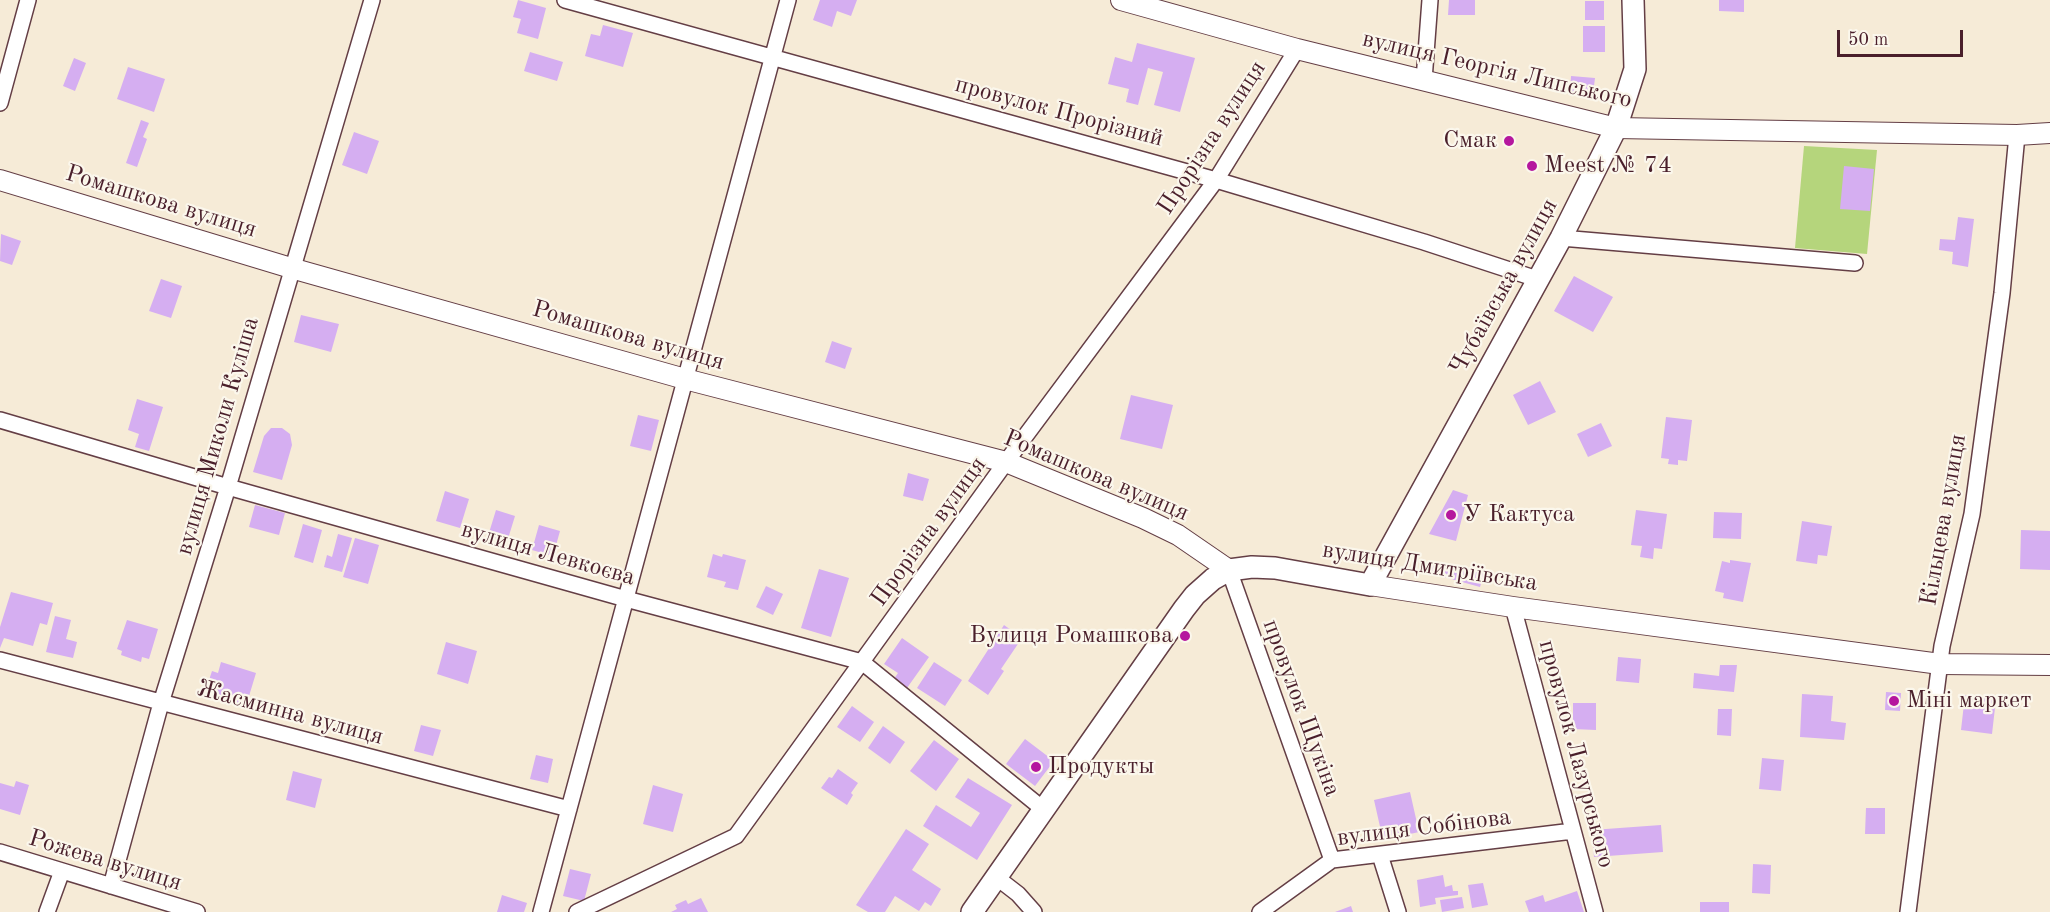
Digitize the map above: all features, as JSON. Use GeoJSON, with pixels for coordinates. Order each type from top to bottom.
{"type":"FeatureCollection","features":[{"type":"Feature","properties":{"kind":"main road","name":"Чубаївська вулиця"},"geometry":{"type":"LineString","coordinates":[[1371,585],[1561,238],[1616,128],[1635,69],[1633,0]]}},
{"type":"Feature","properties":{"kind":"main road","name":"вулиця Дмитріївська"},"geometry":{"type":"LineString","coordinates":[[972,912],[1042,809],[1195,595],[1213,579],[1229,570],[1252,567],[1275,568],[1371,585]]}},
{"type":"Feature","properties":{"kind":"street"},"geometry":{"type":"LineString","coordinates":[[0,102],[28,0]]}},
{"type":"Feature","properties":{"kind":"street","name":"вулиця Миколи Куліша"},"geometry":{"type":"LineString","coordinates":[[111,886],[161,703],[228,487],[372,0]]}},
{"type":"Feature","properties":{"kind":"street","name":"провулок Прорізний"},"geometry":{"type":"LineString","coordinates":[[565,0],[1216,180],[1424,242],[1537,279]]}},
{"type":"Feature","properties":{"kind":"street"},"geometry":{"type":"LineString","coordinates":[[541,912],[788,0]]}},
{"type":"Feature","properties":{"kind":"street","name":"вулиця Георгія Липського"},"geometry":{"type":"LineString","coordinates":[[1121,0],[1297,49],[1616,128],[2050,134]]}},
{"type":"Feature","properties":{"kind":"street"},"geometry":{"type":"LineString","coordinates":[[1424,80],[1430,0]]}},
{"type":"Feature","properties":{"kind":"street","name":"Прорізна вулиця"},"geometry":{"type":"LineString","coordinates":[[577,912],[736,836],[1006,462],[1216,180],[1297,49]]}},
{"type":"Feature","properties":{"kind":"street","name":"Кільцева вулиця"},"geometry":{"type":"LineString","coordinates":[[1908,912],[1940,664],[1972,514],[2002,293],[2017,135]]}},
{"type":"Feature","properties":{"kind":"street","name":"Ромашкова вулиця"},"geometry":{"type":"LineString","coordinates":[[0,180],[291,268],[685,379],[1006,462],[1143,518],[1178,535],[1229,570]]}},
{"type":"Feature","properties":{"kind":"street"},"geometry":{"type":"LineString","coordinates":[[1561,238],[1855,263]]}},
{"type":"Feature","properties":{"kind":"street","name":"вулиця Левкоєва"},"geometry":{"type":"LineString","coordinates":[[0,420],[626,599],[862,662],[1042,809]]}},
{"type":"Feature","properties":{"kind":"street","name":"провулок Щукіна"},"geometry":{"type":"LineString","coordinates":[[1229,570],[1332,860]]}},
{"type":"Feature","properties":{"kind":"street","name":"вулиця Дмитріївська"},"geometry":{"type":"LineString","coordinates":[[1371,585],[1513,607],[1940,664],[2050,665]]}},
{"type":"Feature","properties":{"kind":"street","name":"провулок Лазурського"},"geometry":{"type":"LineString","coordinates":[[1513,607],[1595,912]]}},
{"type":"Feature","properties":{"kind":"street","name":"Жасминна вулиця"},"geometry":{"type":"LineString","coordinates":[[0,660],[569,808]]}},
{"type":"Feature","properties":{"kind":"street","name":"вулиця Собінова"},"geometry":{"type":"LineString","coordinates":[[1260,912],[1332,860],[1573,831]]}},
{"type":"Feature","properties":{"kind":"street","name":"Рожева вулиця"},"geometry":{"type":"LineString","coordinates":[[0,852],[197,912]]}},
{"type":"Feature","properties":{"kind":"street"},"geometry":{"type":"LineString","coordinates":[[1380,855],[1398,912]]}},
{"type":"Feature","properties":{"kind":"street"},"geometry":{"type":"LineString","coordinates":[[46,912],[62,871]]}},
{"type":"Feature","properties":{"kind":"street"},"geometry":{"type":"LineString","coordinates":[[996,877],[1018,894],[1034,912]]}},
{"type":"Feature","properties":{"kind":"green space"},"geometry":{"type":"Polygon","coordinates":[[[1804,146],[1877,150],[1867,254],[1795,248],[1804,146]]]}},
{"type":"Feature","properties":{"kind":"building"},"geometry":{"type":"Polygon","coordinates":[[[518,0],[546,8],[538,39],[517,33],[521,19],[513,17],[518,0]]]}},
{"type":"Feature","properties":{"kind":"building"},"geometry":{"type":"Polygon","coordinates":[[[820,0],[857,0],[851,16],[837,11],[832,27],[813,20],[820,0]]]}},
{"type":"Feature","properties":{"kind":"building"},"geometry":{"type":"Polygon","coordinates":[[[1449,0],[1475,0],[1475,15],[1448,15],[1449,0]]]}},
{"type":"Feature","properties":{"kind":"building"},"geometry":{"type":"Polygon","coordinates":[[[1719,0],[1744,0],[1744,12],[1719,11],[1719,0]]]}},
{"type":"Feature","properties":{"kind":"building"},"geometry":{"type":"Polygon","coordinates":[[[1585,1],[1604,1],[1604,20],[1585,20],[1585,1]]]}},
{"type":"Feature","properties":{"kind":"building"},"geometry":{"type":"Polygon","coordinates":[[[603,25],[633,33],[623,67],[585,56],[591,34],[600,36],[603,25]]]}},
{"type":"Feature","properties":{"kind":"building"},"geometry":{"type":"Polygon","coordinates":[[[1583,26],[1605,26],[1605,52],[1583,52],[1583,26]]]}},
{"type":"Feature","properties":{"kind":"building"},"geometry":{"type":"Polygon","coordinates":[[[1137,43],[1195,58],[1180,112],[1154,105],[1163,72],[1148,68],[1138,105],[1126,102],[1129,89],[1108,84],[1115,57],[1132,62],[1137,43]]]}},
{"type":"Feature","properties":{"kind":"building"},"geometry":{"type":"Polygon","coordinates":[[[530,52],[563,62],[557,81],[524,71],[530,52]]]}},
{"type":"Feature","properties":{"kind":"building"},"geometry":{"type":"Polygon","coordinates":[[[74,58],[86,63],[75,91],[63,86],[74,58]]]}},
{"type":"Feature","properties":{"kind":"building"},"geometry":{"type":"Polygon","coordinates":[[[128,67],[165,79],[154,112],[117,99],[128,67]]]}},
{"type":"Feature","properties":{"kind":"building"},"geometry":{"type":"Polygon","coordinates":[[[1571,76],[1595,78],[1593,94],[1570,93],[1571,76]]]}},
{"type":"Feature","properties":{"kind":"building"},"geometry":{"type":"Polygon","coordinates":[[[141,120],[149,123],[143,137],[147,139],[137,167],[126,163],[141,120]]]}},
{"type":"Feature","properties":{"kind":"building"},"geometry":{"type":"Polygon","coordinates":[[[354,132],[379,141],[367,174],[342,165],[354,132]]]}},
{"type":"Feature","properties":{"kind":"building"},"geometry":{"type":"Polygon","coordinates":[[[1844,166],[1874,169],[1870,211],[1840,209],[1844,166]]]}},
{"type":"Feature","properties":{"kind":"building"},"geometry":{"type":"Polygon","coordinates":[[[1958,217],[1974,219],[1968,267],[1952,264],[1953,252],[1939,250],[1940,239],[1955,240],[1958,217]]]}},
{"type":"Feature","properties":{"kind":"building"},"geometry":{"type":"Polygon","coordinates":[[[1,234],[21,241],[12,265],[0,261],[1,234]]]}},
{"type":"Feature","properties":{"kind":"building"},"geometry":{"type":"Polygon","coordinates":[[[1574,276],[1613,297],[1593,332],[1554,311],[1574,276]]]}},
{"type":"Feature","properties":{"kind":"building"},"geometry":{"type":"Polygon","coordinates":[[[161,279],[182,286],[171,318],[149,311],[161,279]]]}},
{"type":"Feature","properties":{"kind":"building"},"geometry":{"type":"Polygon","coordinates":[[[301,315],[339,324],[331,352],[294,342],[301,315]]]}},
{"type":"Feature","properties":{"kind":"building"},"geometry":{"type":"Polygon","coordinates":[[[832,341],[852,348],[845,369],[825,362],[832,341]]]}},
{"type":"Feature","properties":{"kind":"building"},"geometry":{"type":"Polygon","coordinates":[[[1540,381],[1556,412],[1528,425],[1513,395],[1540,381]]]}},
{"type":"Feature","properties":{"kind":"building"},"geometry":{"type":"Polygon","coordinates":[[[1131,395],[1173,405],[1162,449],[1120,439],[1131,395]]]}},
{"type":"Feature","properties":{"kind":"building"},"geometry":{"type":"Polygon","coordinates":[[[137,399],[163,407],[149,451],[135,447],[139,434],[128,430],[137,399]]]}},
{"type":"Feature","properties":{"kind":"building"},"geometry":{"type":"Polygon","coordinates":[[[638,415],[659,420],[651,451],[630,446],[638,415]]]}},
{"type":"Feature","properties":{"kind":"building"},"geometry":{"type":"Polygon","coordinates":[[[1666,417],[1692,420],[1687,461],[1678,460],[1678,465],[1668,464],[1669,459],[1661,458],[1666,417]]]}},
{"type":"Feature","properties":{"kind":"building"},"geometry":{"type":"Polygon","coordinates":[[[1601,423],[1612,446],[1588,457],[1577,434],[1601,423]]]}},
{"type":"Feature","properties":{"kind":"building"},"geometry":{"type":"Polygon","coordinates":[[[271,428],[282,428],[290,434],[292,445],[282,480],[253,472],[264,436],[271,428]]]}},
{"type":"Feature","properties":{"kind":"building"},"geometry":{"type":"Polygon","coordinates":[[[908,473],[929,479],[923,501],[903,496],[908,473]]]}},
{"type":"Feature","properties":{"kind":"building","name":"У Кактуса"},"geometry":{"type":"Polygon","coordinates":[[[1453,490],[1468,495],[1456,541],[1429,534],[1453,490]]]}},
{"type":"Feature","properties":{"kind":"building"},"geometry":{"type":"Polygon","coordinates":[[[445,491],[469,499],[460,528],[436,521],[445,491]]]}},
{"type":"Feature","properties":{"kind":"building"},"geometry":{"type":"Polygon","coordinates":[[[255,505],[285,513],[279,535],[249,527],[255,505]]]}},
{"type":"Feature","properties":{"kind":"building"},"geometry":{"type":"Polygon","coordinates":[[[496,510],[515,516],[507,542],[488,536],[496,510]]]}},
{"type":"Feature","properties":{"kind":"building"},"geometry":{"type":"Polygon","coordinates":[[[1636,510],[1667,514],[1662,549],[1654,548],[1653,559],[1640,557],[1642,546],[1631,545],[1636,510]]]}},
{"type":"Feature","properties":{"kind":"building"},"geometry":{"type":"Polygon","coordinates":[[[1714,512],[1742,513],[1741,539],[1713,538],[1714,512]]]}},
{"type":"Feature","properties":{"kind":"building"},"geometry":{"type":"Polygon","coordinates":[[[1802,521],[1832,526],[1827,556],[1818,555],[1817,564],[1796,561],[1802,521]]]}},
{"type":"Feature","properties":{"kind":"building"},"geometry":{"type":"Polygon","coordinates":[[[303,524],[322,530],[313,563],[294,557],[303,524]]]}},
{"type":"Feature","properties":{"kind":"building"},"geometry":{"type":"Polygon","coordinates":[[[539,525],[560,531],[553,556],[532,550],[539,525]]]}},
{"type":"Feature","properties":{"kind":"building"},"geometry":{"type":"Polygon","coordinates":[[[2021,530],[2050,531],[2050,570],[2020,569],[2021,530]]]}},
{"type":"Feature","properties":{"kind":"building"},"geometry":{"type":"Polygon","coordinates":[[[338,534],[352,538],[342,572],[324,567],[327,555],[332,557],[338,534]]]}},
{"type":"Feature","properties":{"kind":"building"},"geometry":{"type":"Polygon","coordinates":[[[355,538],[379,545],[368,584],[343,577],[355,538]]]}},
{"type":"Feature","properties":{"kind":"building"},"geometry":{"type":"Polygon","coordinates":[[[713,554],[746,560],[738,590],[724,587],[726,582],[707,577],[713,554]]]}},
{"type":"Feature","properties":{"kind":"building"},"geometry":{"type":"Polygon","coordinates":[[[1730,560],[1751,563],[1743,602],[1723,598],[1724,593],[1715,591],[1722,561],[1730,563],[1730,560]]]}},
{"type":"Feature","properties":{"kind":"building"},"geometry":{"type":"Polygon","coordinates":[[[1431,561],[1484,573],[1480,587],[1433,574],[1431,561]]]}},
{"type":"Feature","properties":{"kind":"building"},"geometry":{"type":"Polygon","coordinates":[[[819,569],[849,578],[831,637],[801,628],[819,569]]]}},
{"type":"Feature","properties":{"kind":"building"},"geometry":{"type":"Polygon","coordinates":[[[766,586],[783,594],[773,615],[756,607],[766,586]]]}},
{"type":"Feature","properties":{"kind":"building"},"geometry":{"type":"Polygon","coordinates":[[[11,592],[53,603],[47,625],[40,623],[33,646],[4,638],[0,648],[0,627],[11,592]]]}},
{"type":"Feature","properties":{"kind":"building"},"geometry":{"type":"Polygon","coordinates":[[[55,616],[71,620],[66,639],[77,642],[73,658],[46,652],[55,616]]]}},
{"type":"Feature","properties":{"kind":"building"},"geometry":{"type":"Polygon","coordinates":[[[127,620],[158,629],[149,659],[142,657],[141,662],[121,655],[122,651],[117,649],[127,620]]]}},
{"type":"Feature","properties":{"kind":"building"},"geometry":{"type":"Polygon","coordinates":[[[1004,625],[1022,638],[1001,669],[1004,671],[988,695],[968,681],[1004,625]]]}},
{"type":"Feature","properties":{"kind":"building"},"geometry":{"type":"Polygon","coordinates":[[[902,638],[929,657],[907,688],[894,679],[898,673],[884,664],[902,638]]]}},
{"type":"Feature","properties":{"kind":"building"},"geometry":{"type":"Polygon","coordinates":[[[446,642],[477,651],[468,684],[437,674],[446,642]]]}},
{"type":"Feature","properties":{"kind":"building"},"geometry":{"type":"Polygon","coordinates":[[[1618,657],[1641,659],[1639,683],[1616,681],[1618,657]]]}},
{"type":"Feature","properties":{"kind":"building"},"geometry":{"type":"Polygon","coordinates":[[[221,662],[256,673],[246,706],[211,695],[213,687],[207,686],[212,671],[218,673],[221,662]]]}},
{"type":"Feature","properties":{"kind":"building"},"geometry":{"type":"Polygon","coordinates":[[[934,662],[962,680],[945,706],[917,688],[934,662]]]}},
{"type":"Feature","properties":{"kind":"building"},"geometry":{"type":"Polygon","coordinates":[[[1720,665],[1737,665],[1734,692],[1693,688],[1694,673],[1719,676],[1720,665]]]}},
{"type":"Feature","properties":{"kind":"building"},"geometry":{"type":"Polygon","coordinates":[[[1886,692],[1901,693],[1900,711],[1885,710],[1886,692]]]}},
{"type":"Feature","properties":{"kind":"building"},"geometry":{"type":"Polygon","coordinates":[[[1802,694],[1833,696],[1831,721],[1846,723],[1844,740],[1800,737],[1802,694]]]}},
{"type":"Feature","properties":{"kind":"building"},"geometry":{"type":"Polygon","coordinates":[[[1965,695],[1996,699],[1992,734],[1961,730],[1965,695]]]}},
{"type":"Feature","properties":{"kind":"building"},"geometry":{"type":"Polygon","coordinates":[[[1573,703],[1596,703],[1596,730],[1573,729],[1573,703]]]}},
{"type":"Feature","properties":{"kind":"building"},"geometry":{"type":"Polygon","coordinates":[[[852,706],[874,722],[860,742],[837,727],[852,706]]]}},
{"type":"Feature","properties":{"kind":"building"},"geometry":{"type":"Polygon","coordinates":[[[1718,709],[1732,709],[1731,736],[1717,735],[1718,709]]]}},
{"type":"Feature","properties":{"kind":"building"},"geometry":{"type":"Polygon","coordinates":[[[421,725],[441,730],[433,756],[414,751],[421,725]]]}},
{"type":"Feature","properties":{"kind":"building"},"geometry":{"type":"Polygon","coordinates":[[[883,726],[905,742],[890,764],[868,748],[883,726]]]}},
{"type":"Feature","properties":{"kind":"building"},"geometry":{"type":"Polygon","coordinates":[[[1025,739],[1054,761],[1035,786],[1006,764],[1025,739]]]}},
{"type":"Feature","properties":{"kind":"building"},"geometry":{"type":"Polygon","coordinates":[[[934,740],[959,759],[936,791],[910,771],[934,740]]]}},
{"type":"Feature","properties":{"kind":"building"},"geometry":{"type":"Polygon","coordinates":[[[536,755],[553,759],[548,783],[530,779],[536,755]]]}},
{"type":"Feature","properties":{"kind":"building"},"geometry":{"type":"Polygon","coordinates":[[[1762,758],[1784,760],[1781,791],[1759,789],[1762,758]]]}},
{"type":"Feature","properties":{"kind":"building"},"geometry":{"type":"Polygon","coordinates":[[[838,769],[858,783],[847,805],[821,788],[838,769]]]}},
{"type":"Feature","properties":{"kind":"building"},"geometry":{"type":"Polygon","coordinates":[[[293,771],[322,779],[315,808],[286,800],[293,771]]]}},
{"type":"Feature","properties":{"kind":"building"},"geometry":{"type":"Polygon","coordinates":[[[968,778],[1012,805],[977,860],[923,826],[936,805],[971,827],[980,813],[955,797],[968,778]]]}},
{"type":"Feature","properties":{"kind":"building"},"geometry":{"type":"Polygon","coordinates":[[[16,781],[29,785],[20,815],[0,809],[0,783],[14,787],[16,781]]]}},
{"type":"Feature","properties":{"kind":"building"},"geometry":{"type":"Polygon","coordinates":[[[653,785],[683,794],[673,832],[643,824],[653,785]]]}},
{"type":"Feature","properties":{"kind":"building"},"geometry":{"type":"Polygon","coordinates":[[[1410,792],[1419,832],[1383,840],[1374,800],[1410,792]]]}},
{"type":"Feature","properties":{"kind":"building"},"geometry":{"type":"Polygon","coordinates":[[[1866,808],[1885,808],[1885,834],[1865,834],[1866,808]]]}},
{"type":"Feature","properties":{"kind":"building"},"geometry":{"type":"Polygon","coordinates":[[[1661,825],[1663,852],[1594,857],[1592,830],[1661,825]]]}},
{"type":"Feature","properties":{"kind":"building"},"geometry":{"type":"Polygon","coordinates":[[[906,829],[929,844],[912,870],[941,889],[931,906],[925,902],[919,911],[895,896],[885,912],[868,912],[856,905],[906,829]]]}},
{"type":"Feature","properties":{"kind":"building"},"geometry":{"type":"Polygon","coordinates":[[[1753,864],[1771,865],[1770,894],[1752,893],[1753,864]]]}},
{"type":"Feature","properties":{"kind":"building"},"geometry":{"type":"Polygon","coordinates":[[[570,869],[591,874],[584,901],[563,896],[570,869]]]}},
{"type":"Feature","properties":{"kind":"building"},"geometry":{"type":"Polygon","coordinates":[[[1443,875],[1445,887],[1452,885],[1453,891],[1458,891],[1458,895],[1435,898],[1436,904],[1420,907],[1417,880],[1443,875]]]}},
{"type":"Feature","properties":{"kind":"building"},"geometry":{"type":"Polygon","coordinates":[[[1483,883],[1488,905],[1472,908],[1468,885],[1483,883]]]}},
{"type":"Feature","properties":{"kind":"building"},"geometry":{"type":"Polygon","coordinates":[[[1577,891],[1584,912],[1529,912],[1525,901],[1543,895],[1545,902],[1577,891]]]}},
{"type":"Feature","properties":{"kind":"building"},"geometry":{"type":"Polygon","coordinates":[[[502,895],[527,903],[524,912],[497,912],[502,895]]]}},
{"type":"Feature","properties":{"kind":"building"},"geometry":{"type":"Polygon","coordinates":[[[1462,897],[1464,908],[1442,912],[1440,900],[1462,897]]]}},
{"type":"Feature","properties":{"kind":"building"},"geometry":{"type":"Polygon","coordinates":[[[701,898],[708,912],[671,912],[677,909],[675,905],[686,900],[688,904],[701,898]]]}},
{"type":"Feature","properties":{"kind":"building"},"geometry":{"type":"Polygon","coordinates":[[[1700,902],[1729,902],[1729,912],[1700,912],[1700,902]]]}},
{"type":"Feature","properties":{"kind":"building"},"geometry":{"type":"Polygon","coordinates":[[[1351,906],[1353,912],[1335,912],[1351,906]]]}},
{"type":"Feature","properties":{"kind":"place","name":"Смак"},"geometry":{"type":"Point","coordinates":[1509,141]}},
{"type":"Feature","properties":{"kind":"place","name":"Meest № 74"},"geometry":{"type":"Point","coordinates":[1532,166]}},
{"type":"Feature","properties":{"kind":"place","name":"У Кактуса"},"geometry":{"type":"Point","coordinates":[1451,515]}},
{"type":"Feature","properties":{"kind":"place","name":"Вулиця Ромашкова"},"geometry":{"type":"Point","coordinates":[1185,636]}},
{"type":"Feature","properties":{"kind":"place","name":"Міні маркет"},"geometry":{"type":"Point","coordinates":[1894,701]}},
{"type":"Feature","properties":{"kind":"place","name":"Продукты"},"geometry":{"type":"Point","coordinates":[1036,767]}}]}
